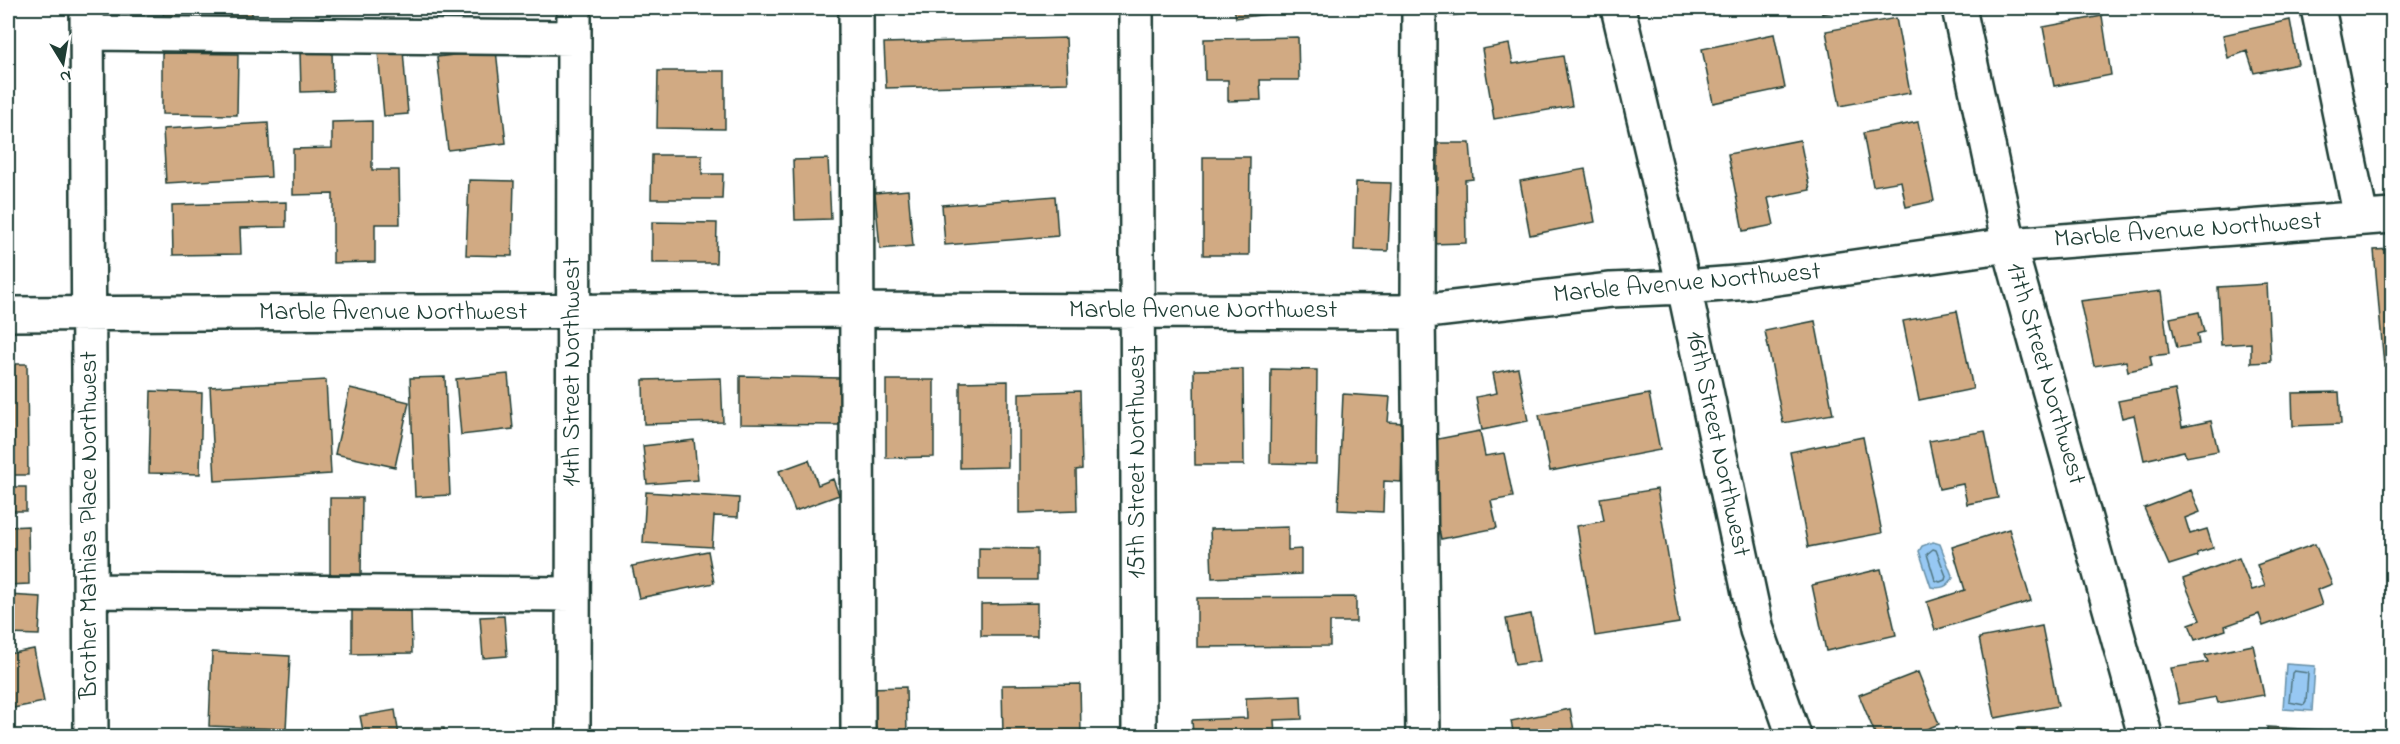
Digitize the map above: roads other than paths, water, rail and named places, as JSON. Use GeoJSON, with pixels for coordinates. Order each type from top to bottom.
{"type":"FeatureCollection","features":[{"type":"Feature","properties":{"kind":"street"},"geometry":{"type":"LineString","coordinates":[[856,8],[858,736]]}},
{"type":"Feature","properties":{"kind":"street","name":"15th Street Northwest"},"geometry":{"type":"LineString","coordinates":[[1136,8],[1139,736]]}},
{"type":"Feature","properties":{"kind":"street"},"geometry":{"type":"LineString","coordinates":[[1419,8],[1418,312],[1423,736]]}},
{"type":"Feature","properties":{"kind":"street","name":"16th Street Northwest"},"geometry":{"type":"LineString","coordinates":[[1618,8],[1684,287],[1757,630],[1794,736]]}},
{"type":"Feature","properties":{"kind":"street","name":"17th Street Northwest"},"geometry":{"type":"LineString","coordinates":[[1959,8],[2009,245],[2141,719],[2143,736]]}},
{"type":"Feature","properties":{"kind":"street"},"geometry":{"type":"LineString","coordinates":[[2318,8],[2361,218]]}},
{"type":"Feature","properties":{"kind":"street"},"geometry":{"type":"LineString","coordinates":[[88,20],[574,23]]}},
{"type":"Feature","properties":{"kind":"street","name":"Brother Mathias Place Northwest"},"geometry":{"type":"LineString","coordinates":[[88,20],[91,736]]}},
{"type":"Feature","properties":{"kind":"street","name":"14th Street Northwest"},"geometry":{"type":"LineString","coordinates":[[573,736],[574,23]]}},
{"type":"Feature","properties":{"kind":"street","name":"Marble Avenue Northwest"},"geometry":{"type":"LineString","coordinates":[[8,314],[856,310],[1418,312],[1611,290],[1749,282],[2009,245],[2392,216]]}},
{"type":"Feature","properties":{"kind":"street"},"geometry":{"type":"LineString","coordinates":[[91,591],[573,594]]}},
{"type":"Feature","properties":{"kind":"water"},"geometry":{"type":"Polygon","coordinates":[[[1933,542],[1940,544],[1953,578],[1941,587],[1931,587],[1919,551],[1922,546],[1933,542]]]}},
{"type":"Feature","properties":{"kind":"water"},"geometry":{"type":"Polygon","coordinates":[[[2286,664],[2315,666],[2312,711],[2283,709],[2286,664]]]}}]}
